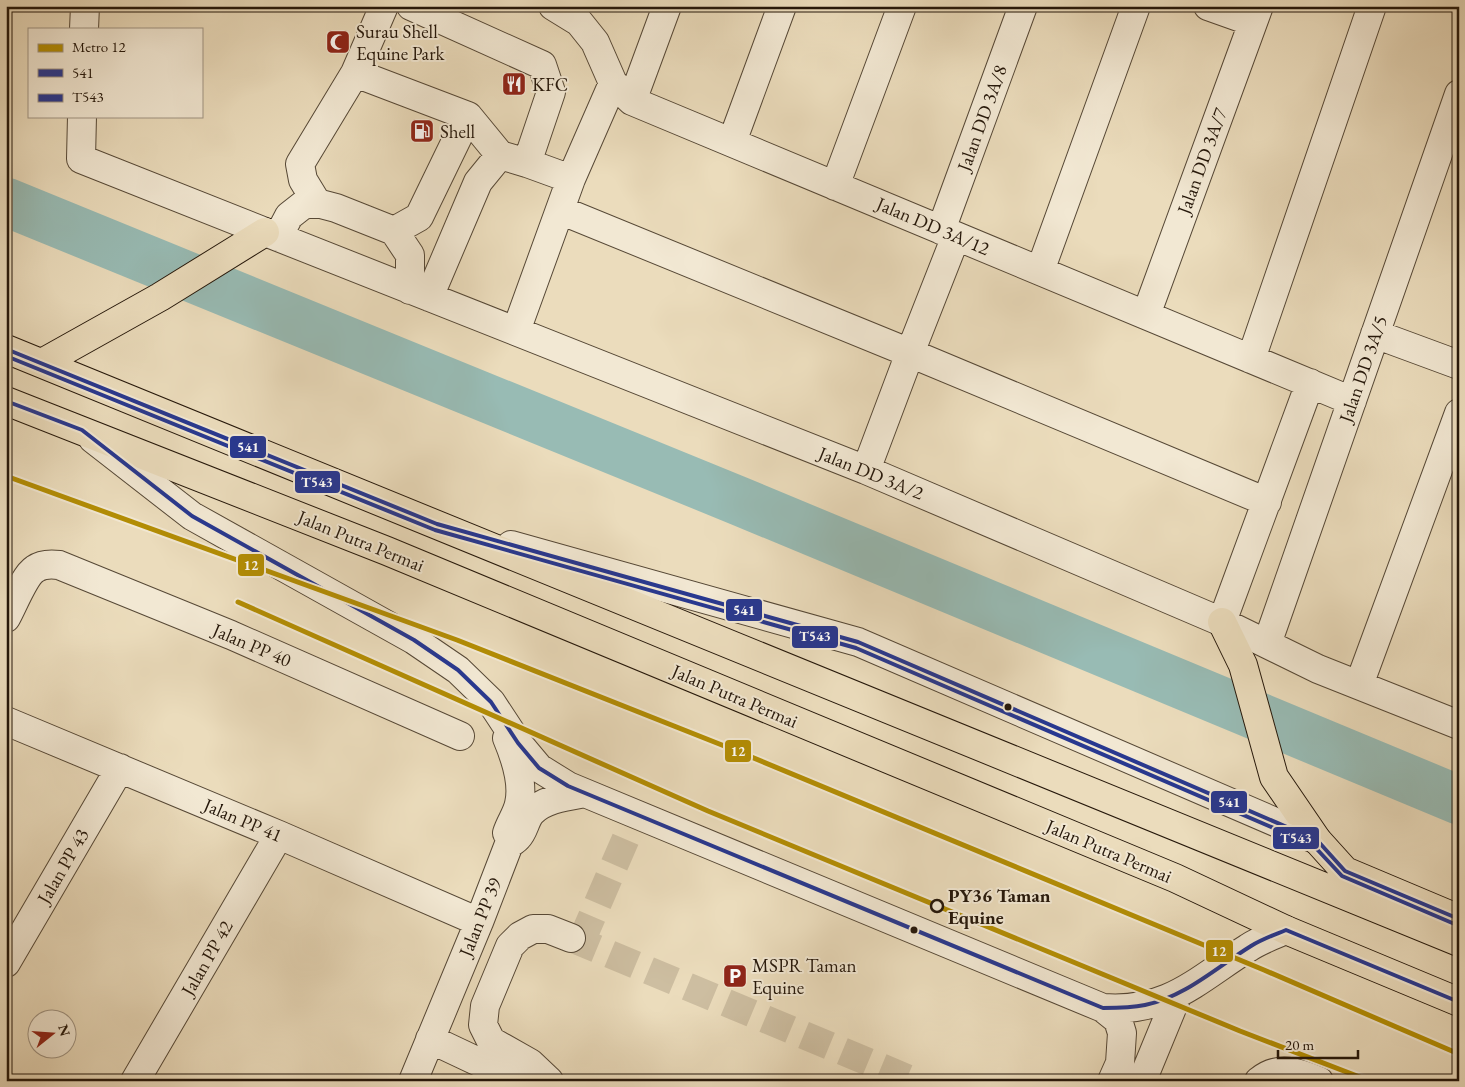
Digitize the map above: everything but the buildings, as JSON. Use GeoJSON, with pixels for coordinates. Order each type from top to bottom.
{"type":"FeatureCollection","features":[{"type":"Feature","properties":{"kind":"main road"},"geometry":{"type":"LineString","coordinates":[[42,363],[160,297],[235,251],[272,235]]}},
{"type":"Feature","properties":{"kind":"main road"},"geometry":{"type":"LineString","coordinates":[[6,349],[1459,942]]}},
{"type":"Feature","properties":{"kind":"main road","name":"Jalan Putra Permai"},"geometry":{"type":"LineString","coordinates":[[6,401],[387,551],[1166,875],[1286,930],[1459,1002]]}},
{"type":"Feature","properties":{"kind":"main road"},"geometry":{"type":"LineString","coordinates":[[1222,622],[1243,665],[1274,777],[1317,840],[1344,870],[1459,919]]}},
{"type":"Feature","properties":{"kind":"street"},"geometry":{"type":"LineString","coordinates":[[84,28],[85,6]]}},
{"type":"Feature","properties":{"kind":"street"},"geometry":{"type":"LineString","coordinates":[[317,203],[303,180],[300,164],[355,73],[384,6]]}},
{"type":"Feature","properties":{"kind":"street"},"geometry":{"type":"LineString","coordinates":[[411,6],[542,65],[551,92],[527,163]]}},
{"type":"Feature","properties":{"kind":"street"},"geometry":{"type":"LineString","coordinates":[[553,6],[579,22],[595,42],[623,92]]}},
{"type":"Feature","properties":{"kind":"street"},"geometry":{"type":"LineString","coordinates":[[516,331],[571,179],[623,92],[667,6]]}},
{"type":"Feature","properties":{"kind":"street"},"geometry":{"type":"LineString","coordinates":[[732,142],[782,6]]}},
{"type":"Feature","properties":{"kind":"street"},"geometry":{"type":"LineString","coordinates":[[835,186],[902,6]]}},
{"type":"Feature","properties":{"kind":"street","name":"Jalan DD 3A/8"},"geometry":{"type":"LineString","coordinates":[[866,470],[910,353],[1023,6]]}},
{"type":"Feature","properties":{"kind":"street"},"geometry":{"type":"LineString","coordinates":[[1040,271],[1136,6]]}},
{"type":"Feature","properties":{"kind":"street"},"geometry":{"type":"LineString","coordinates":[[1208,6],[1256,14]]}},
{"type":"Feature","properties":{"kind":"street"},"geometry":{"type":"LineString","coordinates":[[1251,359],[1372,6]]}},
{"type":"Feature","properties":{"kind":"street","name":"Jalan DD 3A/7"},"geometry":{"type":"LineString","coordinates":[[1146,315],[1256,14]]}},
{"type":"Feature","properties":{"kind":"street"},"geometry":{"type":"LineString","coordinates":[[355,73],[468,116],[500,155],[571,179]]}},
{"type":"Feature","properties":{"kind":"street","name":"Jalan DD 3A/12"},"geometry":{"type":"LineString","coordinates":[[623,92],[732,142],[835,186],[1352,401]]}},
{"type":"Feature","properties":{"kind":"street","name":"Jalan DD 3A/5"},"geometry":{"type":"LineString","coordinates":[[1267,644],[1459,94]]}},
{"type":"Feature","properties":{"kind":"street"},"geometry":{"type":"LineString","coordinates":[[394,231],[419,217],[468,116]]}},
{"type":"Feature","properties":{"kind":"street","name":"Jalan DD 3A/2"},"geometry":{"type":"LineString","coordinates":[[82,118],[81,159],[866,470],[1222,622],[1318,668],[1459,725]]}},
{"type":"Feature","properties":{"kind":"street"},"geometry":{"type":"LineString","coordinates":[[420,293],[478,182],[500,155]]}},
{"type":"Feature","properties":{"kind":"street"},"geometry":{"type":"LineString","coordinates":[[272,235],[303,205],[317,203],[336,208],[394,231],[410,255],[420,293]]}},
{"type":"Feature","properties":{"kind":"street"},"geometry":{"type":"LineString","coordinates":[[560,210],[1267,502]]}},
{"type":"Feature","properties":{"kind":"street"},"geometry":{"type":"LineString","coordinates":[[1375,334],[1459,364]]}},
{"type":"Feature","properties":{"kind":"street"},"geometry":{"type":"LineString","coordinates":[[1222,622],[1310,383]]}},
{"type":"Feature","properties":{"kind":"street"},"geometry":{"type":"LineString","coordinates":[[1359,685],[1459,412]]}},
{"type":"Feature","properties":{"kind":"street"},"geometry":{"type":"LineString","coordinates":[[82,430],[192,516],[414,640],[458,670],[491,702],[518,743],[539,768],[568,786],[1103,1008],[1118,1020],[1122,1034],[1120,1063],[1112,1081]]}},
{"type":"Feature","properties":{"kind":"street"},"geometry":{"type":"LineString","coordinates":[[437,524],[858,642],[1317,840]]}},
{"type":"Feature","properties":{"kind":"street","name":"Jalan PP 40"},"geometry":{"type":"LineString","coordinates":[[6,618],[28,576],[34,569],[42,566],[59,565],[231,635],[460,736]]}},
{"type":"Feature","properties":{"kind":"street"},"geometry":{"type":"LineString","coordinates":[[491,702],[511,748],[520,789],[520,804],[507,832],[509,844]]}},
{"type":"Feature","properties":{"kind":"street","name":"Jalan PP 41"},"geometry":{"type":"LineString","coordinates":[[6,721],[279,835],[479,922]]}},
{"type":"Feature","properties":{"kind":"street","name":"Jalan PP 43"},"geometry":{"type":"LineString","coordinates":[[6,963],[120,768]]}},
{"type":"Feature","properties":{"kind":"street","name":"Jalan PP 39"},"geometry":{"type":"LineString","coordinates":[[413,1081],[509,844],[518,837],[530,813],[538,807],[564,797],[585,793]]}},
{"type":"Feature","properties":{"kind":"street","name":"Jalan PP 42"},"geometry":{"type":"LineString","coordinates":[[135,1081],[279,835]]}},
{"type":"Feature","properties":{"kind":"street"},"geometry":{"type":"LineString","coordinates":[[549,1081],[530,1063],[491,1041],[482,1026],[484,1006],[510,946],[520,936],[533,930],[548,929],[571,938]]}},
{"type":"Feature","properties":{"kind":"street"},"geometry":{"type":"LineString","coordinates":[[1103,1008],[1124,1010],[1151,1005],[1177,996],[1250,946],[1286,930]]}},
{"type":"Feature","properties":{"kind":"street"},"geometry":{"type":"LineString","coordinates":[[1142,1081],[1177,996]]}},
{"type":"Feature","properties":{"kind":"street"},"geometry":{"type":"LineString","coordinates":[[430,1039],[519,1081]]}},
{"type":"Feature","properties":{"kind":"street"},"geometry":{"type":"LineString","coordinates":[[1259,1081],[1266,1075],[1286,1070],[1318,1081]]}},
{"type":"Feature","properties":{"kind":"waterway"},"geometry":{"type":"LineString","coordinates":[[6,202],[739,501],[1459,800]]}},
{"type":"Feature","properties":{"kind":"tunnel"},"geometry":{"type":"LineString","coordinates":[[581,942],[636,815]]}},
{"type":"Feature","properties":{"kind":"tunnel"},"geometry":{"type":"LineString","coordinates":[[571,938],[914,1081]]}},
{"type":"Feature","properties":{"kind":"metro line","name":"12"},"geometry":{"type":"LineString","coordinates":[[6,476],[457,640],[732,749],[1264,970],[1459,1054]]}},
{"type":"Feature","properties":{"kind":"metro line","name":"12"},"geometry":{"type":"LineString","coordinates":[[238,602],[708,811],[1240,1031],[1370,1081]]}},
{"type":"Feature","properties":{"kind":"transit line","name":"541"},"geometry":{"type":"LineString","coordinates":[[6,349],[437,524],[858,642],[1317,840],[1345,871],[1459,919]]}},
{"type":"Feature","properties":{"kind":"transit line","name":"T543"},"geometry":{"type":"LineString","coordinates":[[6,356],[435,530],[856,648],[1313,845],[1342,876],[1457,925]]}},
{"type":"Feature","properties":{"kind":"transit line","name":"541"},"geometry":{"type":"LineString","coordinates":[[6,401],[82,430],[192,516],[414,640],[458,670],[491,702],[518,743],[539,768],[568,786],[1103,1008],[1124,1008],[1160,1001],[1187,988],[1255,944],[1286,930],[1459,1002]]}},
{"type":"Feature","properties":{"kind":"place","name":"Surau Shell Equine Park"},"geometry":{"type":"Point","coordinates":[338,42]}},
{"type":"Feature","properties":{"kind":"place","name":"KFC"},"geometry":{"type":"Point","coordinates":[514,84]}},
{"type":"Feature","properties":{"kind":"place","name":"Shell"},"geometry":{"type":"Point","coordinates":[422,131]}},
{"type":"Feature","properties":{"kind":"place","name":"PY36 Taman Equine"},"geometry":{"type":"Point","coordinates":[937,906]}},
{"type":"Feature","properties":{"kind":"place","name":"MSPR Taman Equine"},"geometry":{"type":"Point","coordinates":[735,976]}}]}
